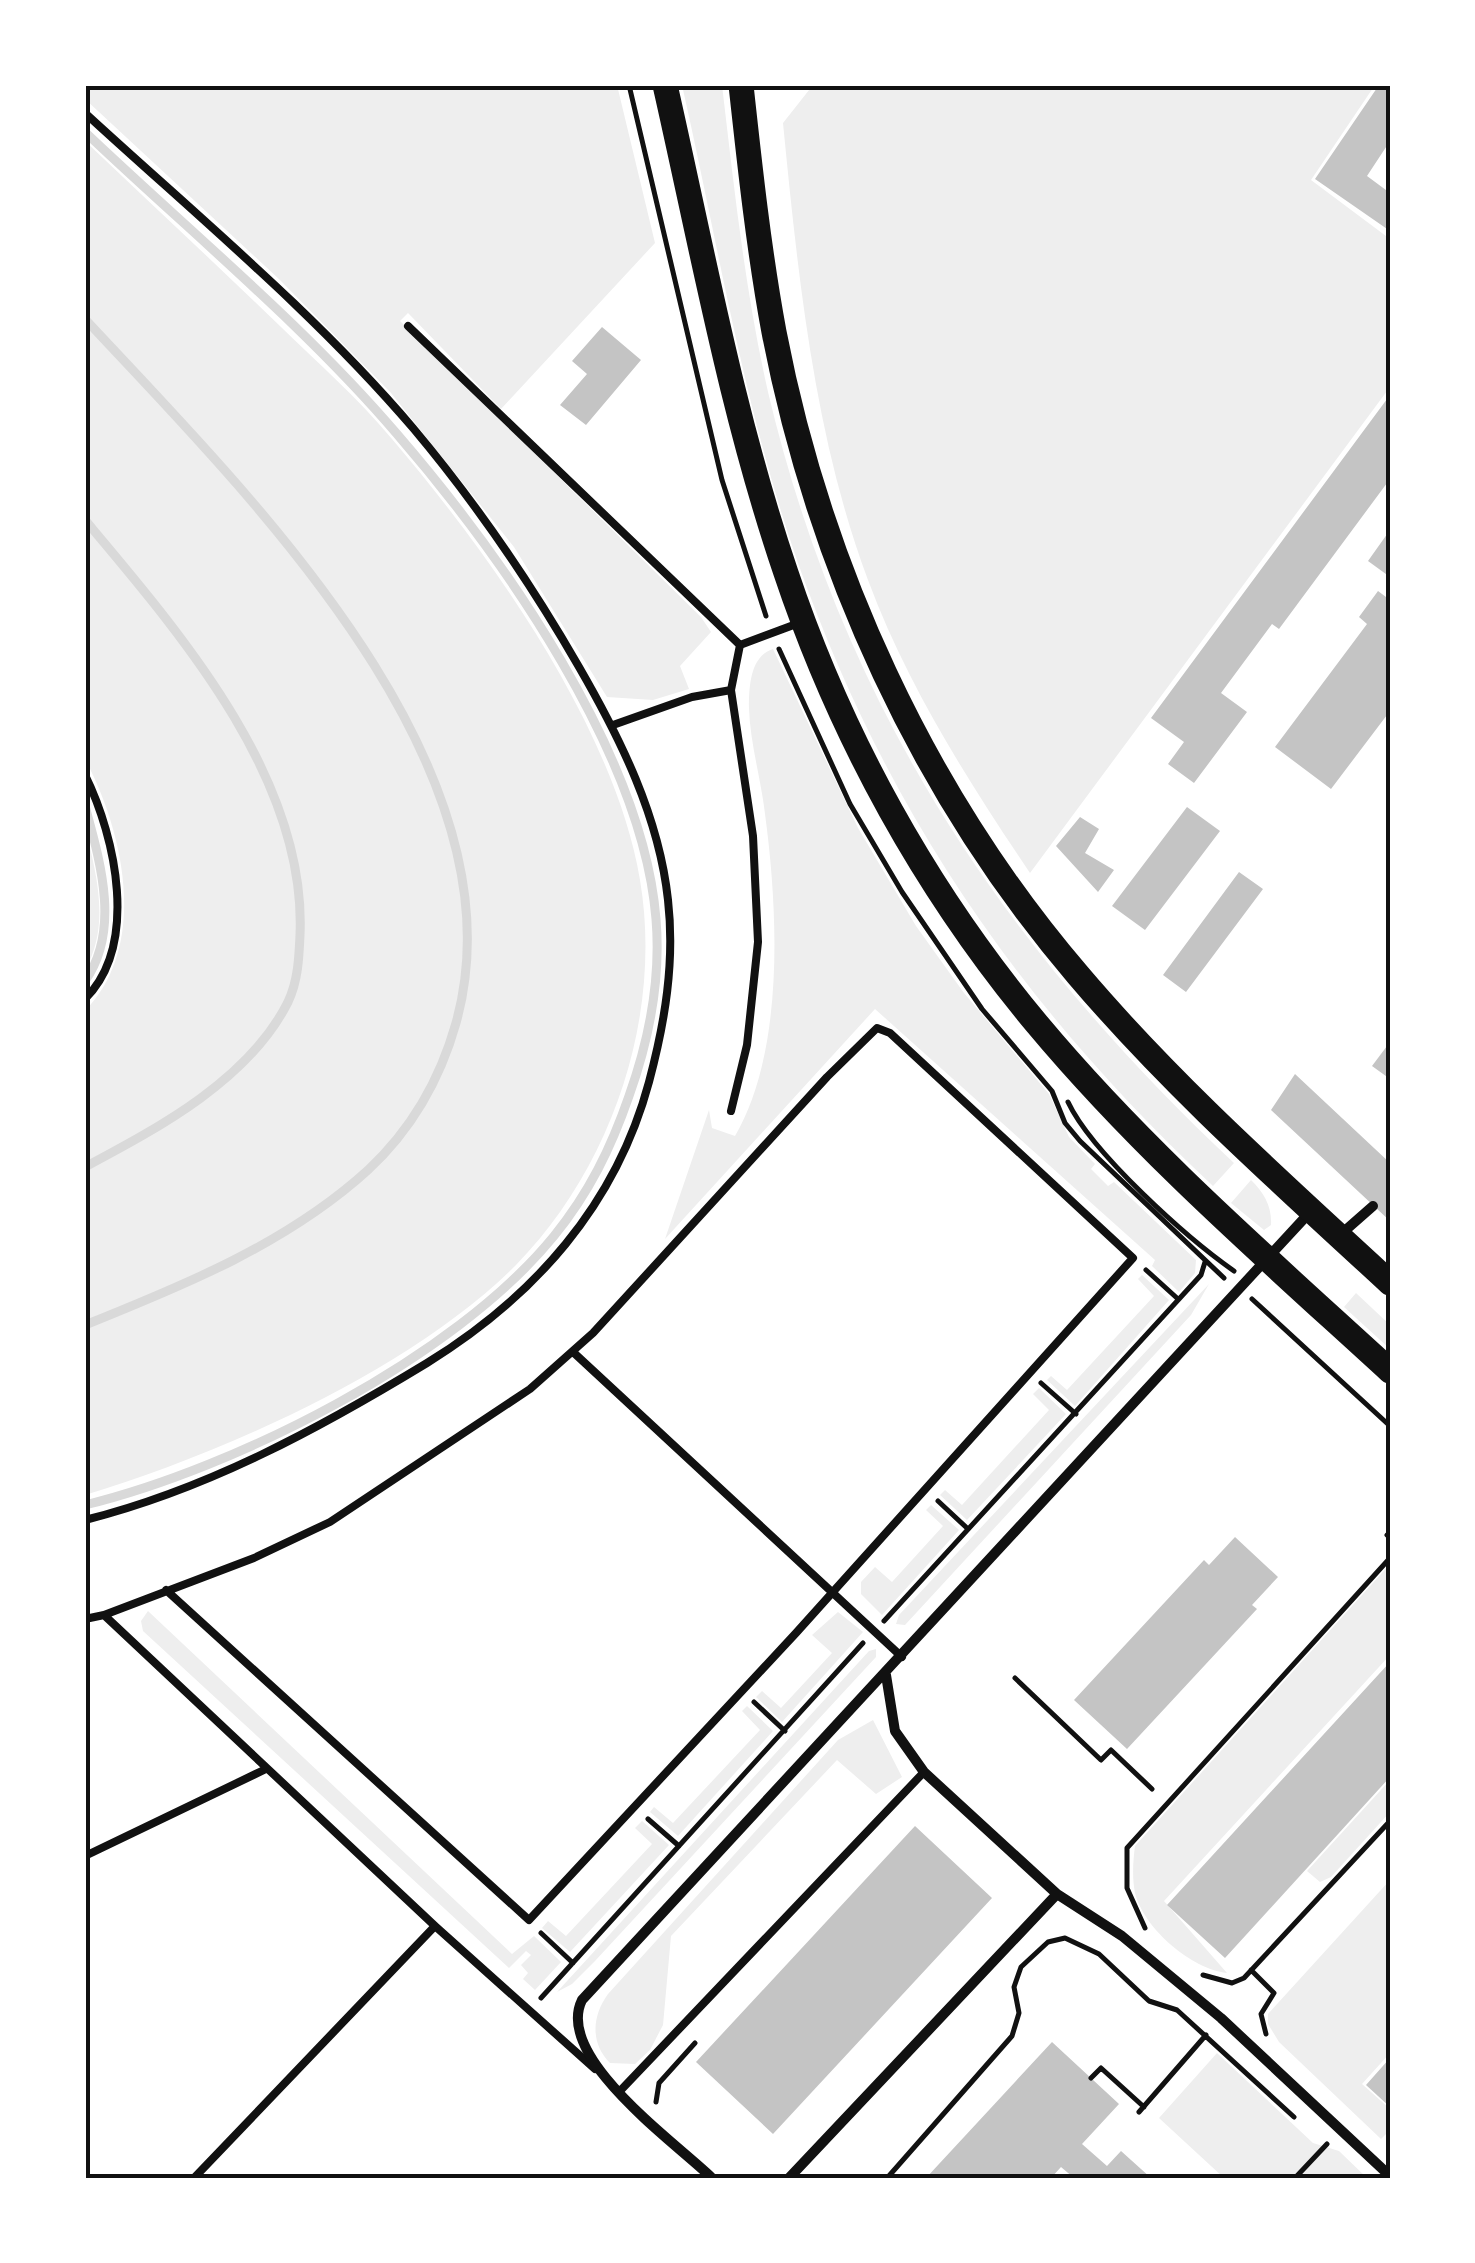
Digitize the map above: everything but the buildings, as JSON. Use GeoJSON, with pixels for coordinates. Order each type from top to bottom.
{"type":"FeatureCollection","features":[{"type":"Feature","properties":{"kind":"main road"},"geometry":{"type":"LineString","coordinates":[[666,85],[754,466],[803,622],[882,793],[926,872],[1037,1024],[1112,1107],[1390,1371]]}},
{"type":"Feature","properties":{"kind":"main road"},"geometry":{"type":"LineString","coordinates":[[741,85],[771,314],[802,453],[854,602],[912,728],[982,846],[1075,972],[1194,1100],[1390,1283]]}},
{"type":"Feature","properties":{"kind":"street"},"geometry":{"type":"LineString","coordinates":[[1340,1236],[1373,1206]]}},
{"type":"Feature","properties":{"kind":"street"},"geometry":{"type":"LineString","coordinates":[[712,2178],[598,2072],[576,2028],[584,1996],[886,1675],[1312,1211]]}},
{"type":"Feature","properties":{"kind":"street"},"geometry":{"type":"LineString","coordinates":[[886,1675],[894,1732],[924,1772],[1057,1894],[1122,1936],[1221,2018],[1390,2176]]}},
{"type":"Feature","properties":{"kind":"street"},"geometry":{"type":"LineString","coordinates":[[789,2178],[1057,1894]]}},
{"type":"Feature","properties":{"kind":"lane"},"geometry":{"type":"LineString","coordinates":[[85,113],[284,296],[410,424],[514,562],[612,725],[632,767],[663,866],[671,961],[658,1050],[621,1159],[596,1205],[550,1264],[512,1303],[415,1370],[273,1449],[190,1486],[85,1520]]}},
{"type":"Feature","properties":{"kind":"lane"},"geometry":{"type":"LineString","coordinates":[[408,326],[740,644]]}},
{"type":"Feature","properties":{"kind":"lane"},"geometry":{"type":"LineString","coordinates":[[740,644],[803,622]]}},
{"type":"Feature","properties":{"kind":"lane"},"geometry":{"type":"LineString","coordinates":[[731,1110],[757,978],[758,906],[753,836],[731,690],[740,644]]}},
{"type":"Feature","properties":{"kind":"lane"},"geometry":{"type":"LineString","coordinates":[[612,725],[692,696],[731,690]]}},
{"type":"Feature","properties":{"kind":"lane"},"geometry":{"type":"LineString","coordinates":[[85,775],[110,858],[118,924],[108,971],[85,1000]]}},
{"type":"Feature","properties":{"kind":"lane"},"geometry":{"type":"LineString","coordinates":[[85,1619],[254,1558],[330,1522],[484,1422],[573,1352],[827,1077],[878,1028],[890,1033],[1133,1258],[743,1690],[528,1920],[166,1590]]}},
{"type":"Feature","properties":{"kind":"lane"},"geometry":{"type":"LineString","coordinates":[[573,1352],[902,1657]]}},
{"type":"Feature","properties":{"kind":"lane"},"geometry":{"type":"LineString","coordinates":[[104,1615],[434,1926],[598,2072]]}},
{"type":"Feature","properties":{"kind":"lane"},"geometry":{"type":"LineString","coordinates":[[85,1856],[266,1768]]}},
{"type":"Feature","properties":{"kind":"lane"},"geometry":{"type":"LineString","coordinates":[[620,2091],[924,1772]]}},
{"type":"Feature","properties":{"kind":"lane"},"geometry":{"type":"LineString","coordinates":[[194,2178],[434,1926]]}},
{"type":"Feature","properties":{"kind":"path"},"geometry":{"type":"LineString","coordinates":[[1180,1239],[1186,1232],[1208,1253]]}},
{"type":"Feature","properties":{"kind":"path"},"geometry":{"type":"LineString","coordinates":[[1133,1258],[1178,1300]]}},
{"type":"Feature","properties":{"kind":"path"},"geometry":{"type":"LineString","coordinates":[[1264,1309],[1390,1426]]}},
{"type":"Feature","properties":{"kind":"path"},"geometry":{"type":"LineString","coordinates":[[1027,1371],[1076,1414]]}},
{"type":"Feature","properties":{"kind":"path"},"geometry":{"type":"LineString","coordinates":[[924,1488],[968,1530]]}},
{"type":"Feature","properties":{"kind":"path"},"geometry":{"type":"LineString","coordinates":[[1153,1936],[1132,1906],[1127,1848],[1390,1558]]}},
{"type":"Feature","properties":{"kind":"path"},"geometry":{"type":"LineString","coordinates":[[1016,1678],[1101,1760],[1111,1750],[1152,1789]]}},
{"type":"Feature","properties":{"kind":"path"},"geometry":{"type":"LineString","coordinates":[[743,1690],[784,1731]]}},
{"type":"Feature","properties":{"kind":"path"},"geometry":{"type":"LineString","coordinates":[[634,1806],[680,1846]]}},
{"type":"Feature","properties":{"kind":"path"},"geometry":{"type":"LineString","coordinates":[[1200,1974],[1232,1983],[1251,1970],[1390,1821]]}},
{"type":"Feature","properties":{"kind":"path"},"geometry":{"type":"LineString","coordinates":[[528,1920],[573,1963]]}},
{"type":"Feature","properties":{"kind":"path"},"geometry":{"type":"LineString","coordinates":[[878,2178],[888,2176],[1012,2036],[1020,2014],[1014,1987],[1020,1967],[1048,1942],[1066,1938],[1083,1943],[1148,2001],[1177,2010],[1299,2121]]}},
{"type":"Feature","properties":{"kind":"path"},"geometry":{"type":"LineString","coordinates":[[1251,1970],[1274,1992],[1261,2014],[1268,2040]]}},
{"type":"Feature","properties":{"kind":"path"},"geometry":{"type":"LineString","coordinates":[[1091,2078],[1101,2068],[1142,2110],[1221,2018]]}},
{"type":"Feature","properties":{"kind":"path"},"geometry":{"type":"LineString","coordinates":[[1296,2178],[1342,2128]]}},
{"type":"Feature","properties":{"kind":"path"},"geometry":{"type":"LineString","coordinates":[[1312,2134],[1326,2146]]}},
{"type":"Feature","properties":{"kind":"shaded area"},"geometry":{"type":"Polygon","coordinates":[[[85,85],[617,85],[655,243],[501,409],[408,313],[400,321],[701,617],[711,632],[680,666],[689,689],[653,700],[607,697],[514,547],[391,393],[280,280],[85,99],[85,85]]]}},
{"type":"Feature","properties":{"kind":"shaded area"},"geometry":{"type":"Polygon","coordinates":[[[682,85],[722,85],[747,277],[768,392],[800,507],[840,615],[887,717],[942,814],[1004,906],[1073,994],[1150,1080],[1234,1163],[1213,1186],[1080,1048],[1021,975],[966,900],[917,822],[873,740],[833,654],[779,505],[733,326],[682,85]]]}},
{"type":"Feature","properties":{"kind":"shaded area"},"geometry":{"type":"Polygon","coordinates":[[[813,85],[1375,85],[1311,180],[1390,239],[1390,387],[1030,873],[920,695],[884,619],[849,525],[811,354],[783,123],[813,85]]]}},
{"type":"Feature","properties":{"kind":"shaded area"},"geometry":{"type":"Polygon","coordinates":[[[85,141],[366,409],[469,535],[543,646],[604,764],[626,822],[640,880],[645,932],[644,984],[623,1087],[579,1183],[550,1226],[516,1265],[424,1339],[314,1403],[196,1456],[85,1495],[85,1011],[105,984],[117,954],[124,888],[110,820],[85,759],[85,141]]]}},
{"type":"Feature","properties":{"kind":"shaded area"},"geometry":{"type":"Polygon","coordinates":[[[773,649],[858,828],[916,926],[964,993],[1049,1094],[1069,1137],[1095,1164],[1091,1169],[1108,1186],[1114,1182],[1196,1260],[1195,1273],[1179,1292],[1152,1266],[1155,1260],[875,1009],[665,1239],[709,1110],[712,1128],[735,1136],[763,1063],[774,979],[773,893],[749,700],[755,665],[773,649]]]}},
{"type":"Feature","properties":{"kind":"shaded area"},"geometry":{"type":"Polygon","coordinates":[[[85,826],[97,881],[99,917],[98,935],[85,970],[85,826]]]}},
{"type":"Feature","properties":{"kind":"shaded area"},"geometry":{"type":"Polygon","coordinates":[[[1251,1180],[1269,1206],[1271,1225],[1264,1230],[1231,1203],[1251,1180]]]}},
{"type":"Feature","properties":{"kind":"shaded area"},"geometry":{"type":"Polygon","coordinates":[[[1142,1275],[1169,1300],[1075,1406],[1047,1380],[1051,1376],[1067,1390],[1154,1296],[1138,1279],[1142,1275]]]}},
{"type":"Feature","properties":{"kind":"shaded area"},"geometry":{"type":"Polygon","coordinates":[[[1209,1284],[1191,1315],[905,1625],[896,1624],[899,1615],[1209,1284]]]}},
{"type":"Feature","properties":{"kind":"shaded area"},"geometry":{"type":"Polygon","coordinates":[[[1356,1293],[1390,1325],[1390,1349],[1344,1307],[1356,1293]]]}},
{"type":"Feature","properties":{"kind":"shaded area"},"geometry":{"type":"Polygon","coordinates":[[[1039,1388],[1066,1414],[967,1520],[940,1495],[945,1490],[962,1505],[1049,1410],[1033,1394],[1039,1388]]]}},
{"type":"Feature","properties":{"kind":"shaded area"},"geometry":{"type":"Polygon","coordinates":[[[931,1505],[959,1530],[882,1615],[861,1594],[861,1582],[875,1567],[892,1582],[943,1526],[926,1510],[931,1505]]]}},
{"type":"Feature","properties":{"kind":"shaded area"},"geometry":{"type":"Polygon","coordinates":[[[1390,1564],[1390,1655],[1164,1901],[1227,1973],[1199,1964],[1171,1945],[1140,1907],[1133,1881],[1135,1846],[1390,1564]]]}},
{"type":"Feature","properties":{"kind":"shaded area"},"geometry":{"type":"Polygon","coordinates":[[[148,1611],[512,1954],[534,1936],[561,1962],[535,1990],[523,1979],[528,1973],[521,1965],[531,1955],[526,1951],[509,1968],[143,1631],[141,1621],[148,1611]]]}},
{"type":"Feature","properties":{"kind":"shaded area"},"geometry":{"type":"Polygon","coordinates":[[[838,1612],[863,1632],[782,1722],[756,1697],[762,1691],[781,1708],[832,1653],[812,1635],[838,1612]]]}},
{"type":"Feature","properties":{"kind":"shaded area"},"geometry":{"type":"Polygon","coordinates":[[[876,1649],[876,1657],[595,1961],[572,1984],[557,1992],[869,1651],[876,1649]]]}},
{"type":"Feature","properties":{"kind":"shaded area"},"geometry":{"type":"Polygon","coordinates":[[[747,1706],[773,1731],[678,1836],[650,1812],[654,1807],[673,1823],[760,1730],[742,1711],[747,1706]]]}},
{"type":"Feature","properties":{"kind":"shaded area"},"geometry":{"type":"Polygon","coordinates":[[[873,1720],[902,1777],[876,1794],[837,1760],[671,1936],[663,2025],[650,2050],[635,2064],[610,2063],[596,2038],[596,2020],[608,1994],[838,1740],[873,1720]]]}},
{"type":"Feature","properties":{"kind":"shaded area"},"geometry":{"type":"Polygon","coordinates":[[[1390,1780],[1390,1812],[1331,1877],[1320,1882],[1307,1871],[1390,1780]]]}},
{"type":"Feature","properties":{"kind":"shaded area"},"geometry":{"type":"Polygon","coordinates":[[[642,1821],[669,1845],[570,1952],[542,1928],[548,1921],[566,1936],[652,1844],[635,1828],[642,1821]]]}},
{"type":"Feature","properties":{"kind":"shaded area"},"geometry":{"type":"Polygon","coordinates":[[[1390,1880],[1390,2053],[1362,2084],[1390,2109],[1390,2130],[1381,2139],[1279,2042],[1268,2024],[1268,2014],[1390,1880]]]}},
{"type":"Feature","properties":{"kind":"shaded area"},"geometry":{"type":"Polygon","coordinates":[[[1217,2053],[1313,2143],[1339,2151],[1367,2178],[1224,2178],[1159,2118],[1217,2053]]]}},
{"type":"Feature","properties":{"kind":"waterway"},"geometry":{"type":"LineString","coordinates":[[85,132],[245,279],[361,394],[438,483],[522,598],[596,726],[625,791],[645,856],[657,942],[648,1031],[615,1134],[567,1220],[512,1281],[402,1365],[339,1402],[208,1465],[85,1505]]}},
{"type":"Feature","properties":{"kind":"waterway"},"geometry":{"type":"LineString","coordinates":[[85,319],[220,465],[291,549],[357,639],[412,732],[451,829],[467,926],[456,1023],[449,1044],[433,1084],[384,1154],[337,1196],[270,1241],[197,1278],[85,1325]]}},
{"type":"Feature","properties":{"kind":"waterway"},"geometry":{"type":"LineString","coordinates":[[85,520],[197,660],[260,765],[283,820],[297,877],[300,935],[297,969],[288,1002],[250,1055],[199,1099],[85,1167]]}},
{"type":"Feature","properties":{"kind":"waterway"},"geometry":{"type":"LineString","coordinates":[[85,806],[101,872],[105,918],[96,961],[85,981]]}}]}
